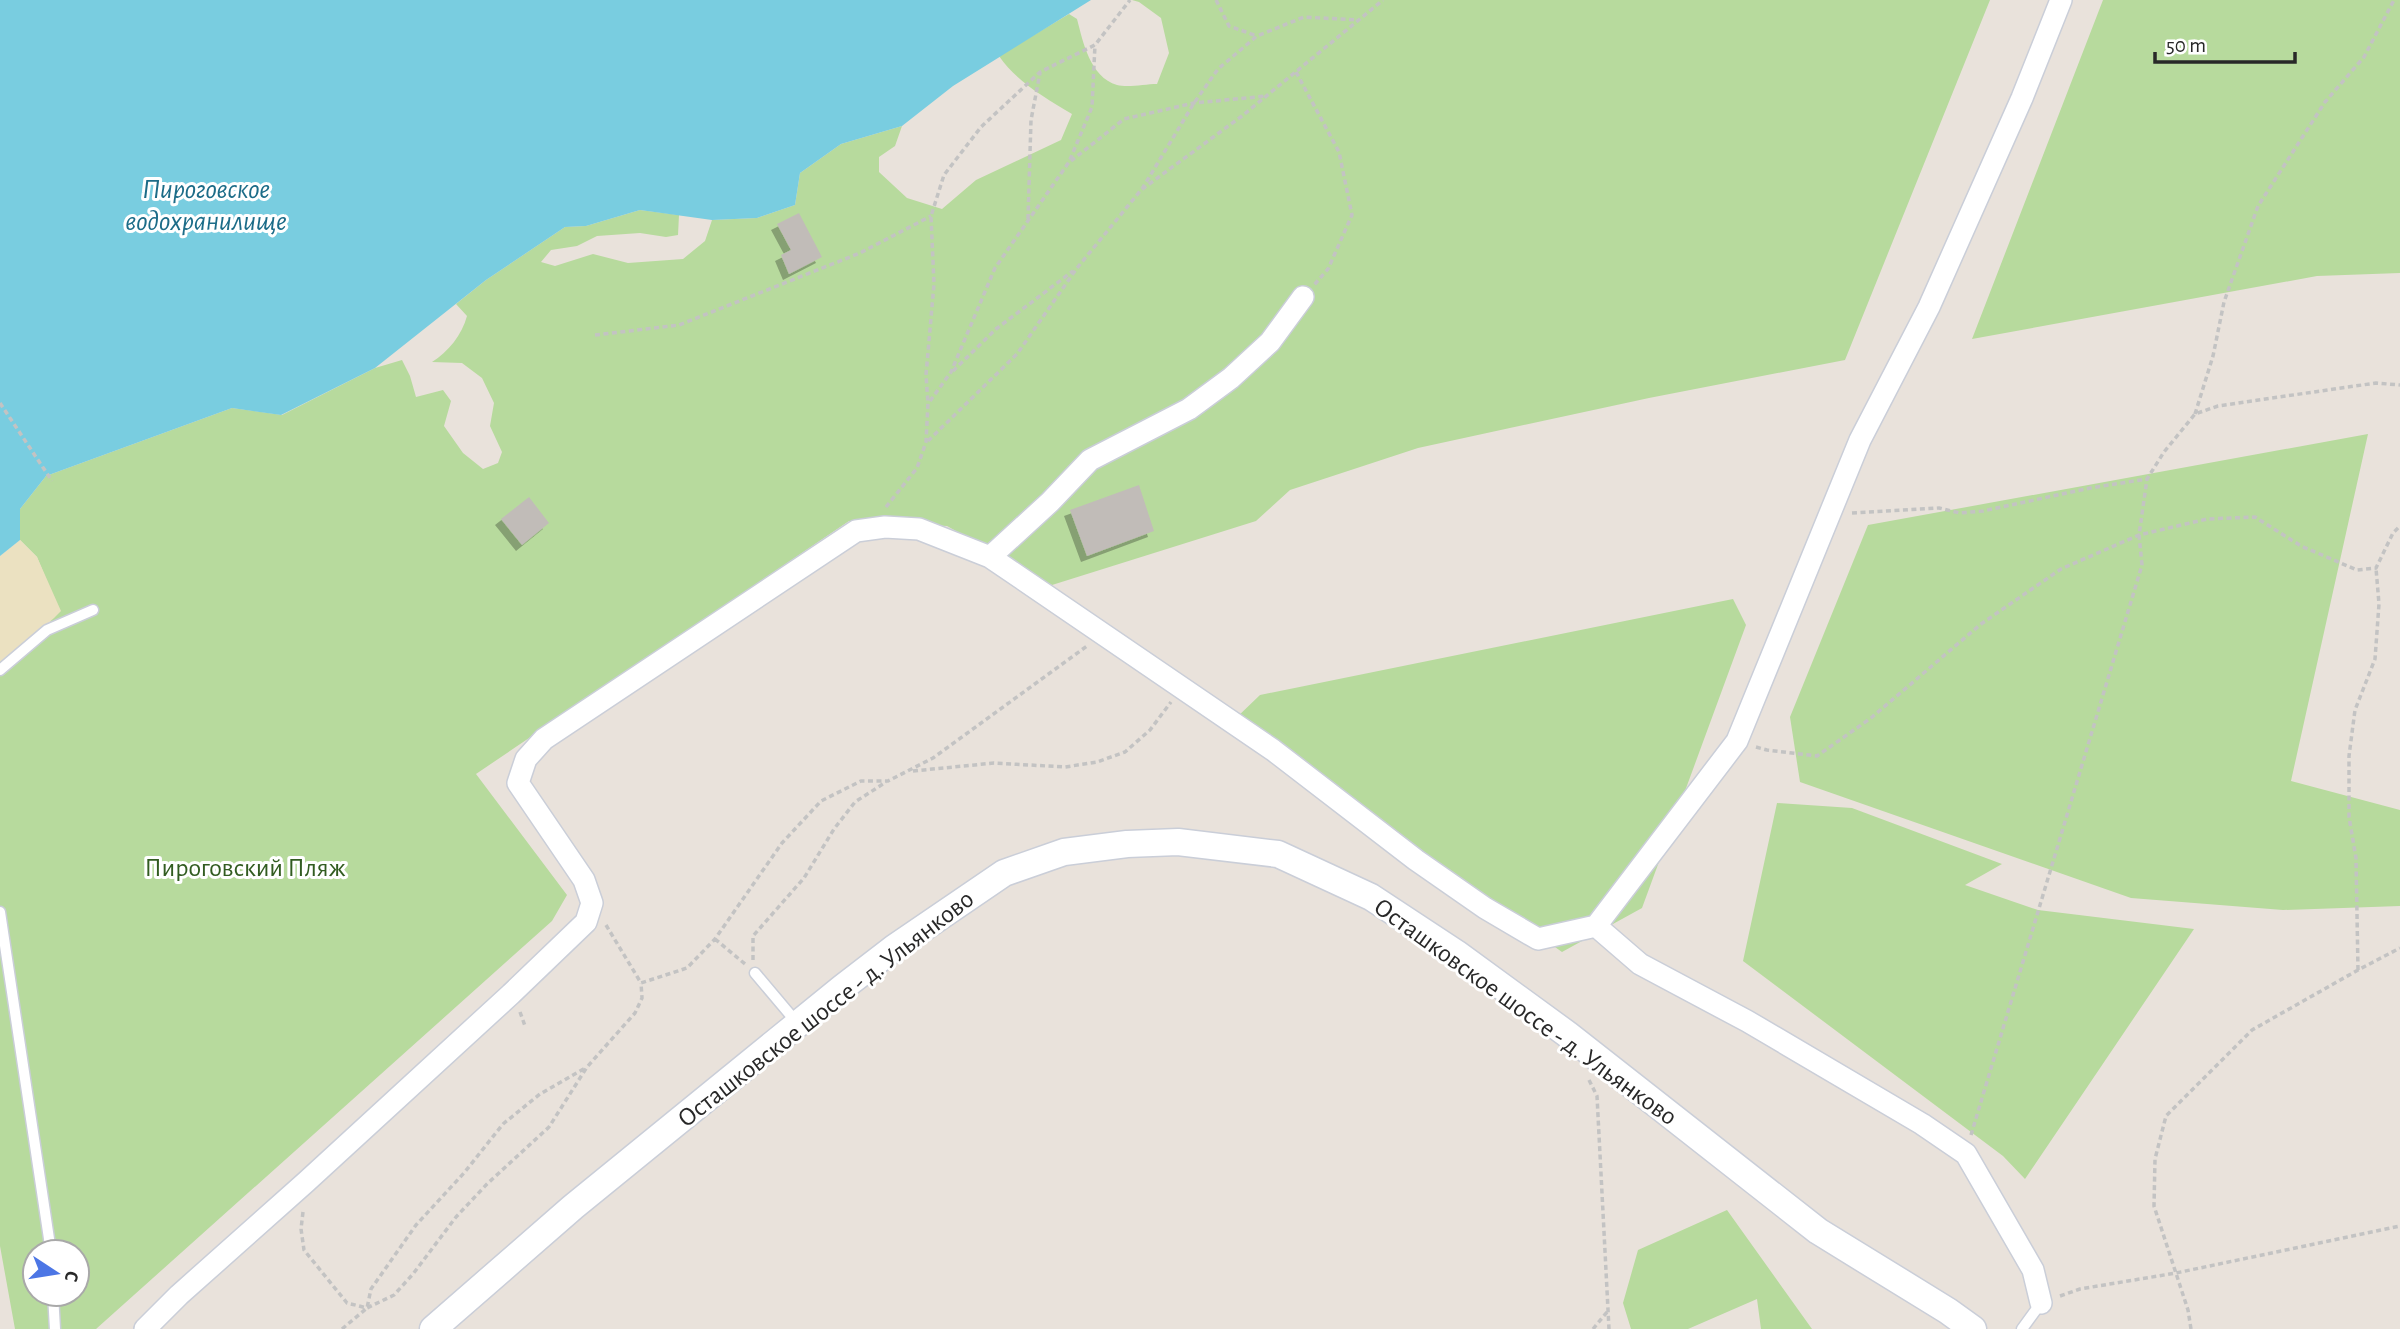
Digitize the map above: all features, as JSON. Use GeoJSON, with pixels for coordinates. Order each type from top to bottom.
{"type":"FeatureCollection","features":[{"type":"Feature","properties":{"kind":"street"},"geometry":{"type":"LineString","coordinates":[[145,1329],[179,1295],[556,953],[586,922],[592,903],[584,880],[519,783],[526,759],[544,739],[856,531],[885,527],[919,528],[990,557],[1273,750],[1416,860],[1485,908],[1538,939],[1596,926],[1737,741],[1860,440],[1929,307],[2022,99],[2061,0]]}},
{"type":"Feature","properties":{"kind":"street"},"geometry":{"type":"LineString","coordinates":[[990,557],[1050,502],[1090,460],[1189,409],[1231,378],[1270,342],[1303,297]]}},
{"type":"Feature","properties":{"kind":"street","name":"Осташковское шоссе - д. Ульянково"},"geometry":{"type":"LineString","coordinates":[[433,1329],[573,1207],[797,1024],[894,947],[1004,873],[1063,852],[1127,844],[1178,842],[1278,854],[1371,897],[1456,953],[1567,1034],[1818,1231],[1973,1329]]}},
{"type":"Feature","properties":{"kind":"street"},"geometry":{"type":"LineString","coordinates":[[1596,926],[1640,964],[1771,1035],[1923,1124],[1966,1154],[2033,1270],[2041,1303]]}},
{"type":"Feature","properties":{"kind":"lane"},"geometry":{"type":"LineString","coordinates":[[0,670],[47,630],[93,610]]}},
{"type":"Feature","properties":{"kind":"lane"},"geometry":{"type":"LineString","coordinates":[[0,912],[49,1238]]}},
{"type":"Feature","properties":{"kind":"lane"},"geometry":{"type":"LineString","coordinates":[[755,973],[797,1024]]}},
{"type":"Feature","properties":{"kind":"lane"},"geometry":{"type":"LineString","coordinates":[[2022,1329],[2041,1303]]}},
{"type":"Feature","properties":{"kind":"lane"},"geometry":{"type":"LineString","coordinates":[[54,1308],[55,1329]]}},
{"type":"Feature","properties":{"kind":"path"},"geometry":{"type":"LineString","coordinates":[[885,508],[917,468],[926,442],[926,375],[934,284],[931,216],[944,175],[981,127],[1040,72],[1095,45],[1130,0]]}},
{"type":"Feature","properties":{"kind":"path"},"geometry":{"type":"LineString","coordinates":[[1216,0],[1229,26],[1257,36]]}},
{"type":"Feature","properties":{"kind":"path"},"geometry":{"type":"LineString","coordinates":[[1141,190],[1267,96],[1383,0]]}},
{"type":"Feature","properties":{"kind":"path"},"geometry":{"type":"LineString","coordinates":[[1966,1154],[2142,565],[2139,535],[2147,479],[2164,452],[2196,414],[2213,356],[2224,302],[2258,206],[2325,102],[2364,57],[2394,0]]}},
{"type":"Feature","properties":{"kind":"path"},"geometry":{"type":"LineString","coordinates":[[926,442],[1017,354],[1077,268],[1141,190],[1218,69],[1257,36],[1304,17],[1359,20]]}},
{"type":"Feature","properties":{"kind":"path"},"geometry":{"type":"LineString","coordinates":[[951,372],[996,268],[1069,162],[1092,107],[1095,45]]}},
{"type":"Feature","properties":{"kind":"path"},"geometry":{"type":"LineString","coordinates":[[1028,221],[1031,120],[1040,72]]}},
{"type":"Feature","properties":{"kind":"path"},"geometry":{"type":"LineString","coordinates":[[1296,72],[1339,152],[1352,215],[1328,269],[1303,297]]}},
{"type":"Feature","properties":{"kind":"path"},"geometry":{"type":"LineString","coordinates":[[1069,162],[1124,119],[1194,103],[1267,96]]}},
{"type":"Feature","properties":{"kind":"path"},"geometry":{"type":"LineString","coordinates":[[595,335],[678,325],[860,253],[931,216]]}},
{"type":"Feature","properties":{"kind":"path"},"geometry":{"type":"LineString","coordinates":[[928,403],[951,372],[996,329],[1077,268]]}},
{"type":"Feature","properties":{"kind":"path"},"geometry":{"type":"LineString","coordinates":[[2196,414],[2218,406],[2376,383],[2400,385]]}},
{"type":"Feature","properties":{"kind":"path"},"geometry":{"type":"LineString","coordinates":[[0,403],[52,481]]}},
{"type":"Feature","properties":{"kind":"path"},"geometry":{"type":"LineString","coordinates":[[1829,513],[1926,508],[1960,513],[1983,511],[2147,479]]}},
{"type":"Feature","properties":{"kind":"path"},"geometry":{"type":"LineString","coordinates":[[1737,741],[1767,750],[1817,756],[1871,718],[1981,624],[2061,569],[2139,535],[2207,519],[2255,517],[2301,546],[2357,570],[2376,568]]}},
{"type":"Feature","properties":{"kind":"path"},"geometry":{"type":"LineString","coordinates":[[2358,970],[2356,858],[2349,817],[2349,756],[2355,710],[2375,659],[2379,604],[2376,568],[2393,533],[2400,526]]}},
{"type":"Feature","properties":{"kind":"path"},"geometry":{"type":"LineString","coordinates":[[755,973],[753,936],[804,878],[834,829],[855,802],[933,758],[1102,635]]}},
{"type":"Feature","properties":{"kind":"path"},"geometry":{"type":"LineString","coordinates":[[911,771],[994,763],[1065,767],[1097,762],[1125,752],[1150,730],[1181,688]]}},
{"type":"Feature","properties":{"kind":"path"},"geometry":{"type":"LineString","coordinates":[[641,983],[687,968],[715,939],[782,843],[821,801],[861,781],[888,781]]}},
{"type":"Feature","properties":{"kind":"path"},"geometry":{"type":"LineString","coordinates":[[342,1329],[367,1308],[394,1295],[456,1217],[487,1184],[550,1127],[587,1067],[635,1013],[642,998],[641,983],[592,903]]}},
{"type":"Feature","properties":{"kind":"path"},"geometry":{"type":"LineString","coordinates":[[715,939],[755,973]]}},
{"type":"Feature","properties":{"kind":"path"},"geometry":{"type":"LineString","coordinates":[[2191,1329],[2188,1310],[2154,1206],[2155,1159],[2166,1116],[2252,1030],[2400,948]]}},
{"type":"Feature","properties":{"kind":"path"},"geometry":{"type":"LineString","coordinates":[[367,1308],[371,1289],[416,1225],[464,1173],[503,1124],[540,1094],[587,1067]]}},
{"type":"Feature","properties":{"kind":"path"},"geometry":{"type":"LineString","coordinates":[[1587,1076],[1597,1096],[1609,1329]]}},
{"type":"Feature","properties":{"kind":"path"},"geometry":{"type":"LineString","coordinates":[[306,1182],[301,1229],[304,1250],[347,1303],[367,1308]]}},
{"type":"Feature","properties":{"kind":"path"},"geometry":{"type":"LineString","coordinates":[[2041,1303],[2080,1289],[2176,1273],[2400,1226]]}},
{"type":"Feature","properties":{"kind":"path"},"geometry":{"type":"LineString","coordinates":[[1592,1329],[1607,1312]]}},
{"type":"Feature","properties":{"kind":"green space","name":"Пироговский Пляж"},"geometry":{"type":"Polygon","coordinates":[[[1132,0],[1990,0],[1845,360],[1649,398],[1418,448],[1290,490],[1256,521],[1052,585],[947,526],[849,521],[476,774],[567,895],[552,921],[96,1329],[15,1329],[0,1246],[0,662],[50,623],[55,601],[37,557],[20,540],[20,509],[46,476],[232,408],[282,415],[375,368],[402,360],[416,397],[443,390],[451,401],[444,426],[463,453],[483,469],[498,463],[502,452],[490,426],[494,403],[482,378],[462,363],[432,362],[454,342],[465,323],[467,316],[456,304],[486,280],[565,227],[586,226],[640,210],[679,215],[678,235],[666,237],[640,233],[597,236],[577,246],[551,250],[541,262],[555,266],[593,254],[628,263],[683,259],[705,241],[712,220],[757,218],[795,205],[800,173],[841,144],[902,126],[895,146],[879,157],[879,172],[907,198],[942,209],[976,180],[1061,140],[1072,114],[1023,82],[999,56],[1069,14],[1077,19],[1089,58],[1100,75],[1121,86],[1157,84],[1169,53],[1161,18],[1132,0]]]}},
{"type":"Feature","properties":{"kind":"green space"},"geometry":{"type":"Polygon","coordinates":[[[2103,0],[2400,0],[2400,273],[2317,276],[1972,339],[2103,0]]]}},
{"type":"Feature","properties":{"kind":"green space"},"geometry":{"type":"Polygon","coordinates":[[[2368,434],[2291,781],[2400,810],[2400,906],[2283,910],[2131,898],[1800,782],[1790,717],[1868,525],[2368,434]]]}},
{"type":"Feature","properties":{"kind":"green space"},"geometry":{"type":"Polygon","coordinates":[[[1733,599],[1746,625],[1642,908],[1562,952],[1235,719],[1260,695],[1733,599]]]}},
{"type":"Feature","properties":{"kind":"green space"},"geometry":{"type":"Polygon","coordinates":[[[1777,803],[1852,808],[2002,864],[1965,885],[2038,910],[2194,929],[2025,1179],[2003,1156],[1743,961],[1777,803]]]}},
{"type":"Feature","properties":{"kind":"green space"},"geometry":{"type":"Polygon","coordinates":[[[1727,1210],[1812,1329],[1761,1329],[1757,1299],[1688,1329],[1631,1329],[1623,1303],[1638,1250],[1727,1210]]]}},
{"type":"Feature","properties":{"kind":"sand"},"geometry":{"type":"Polygon","coordinates":[[[20,540],[37,557],[61,611],[0,662],[0,556],[20,540]]]}},
{"type":"Feature","properties":{"kind":"water","name":"Пироговское водохранилище"},"geometry":{"type":"Polygon","coordinates":[[[0,0],[1091,0],[953,86],[902,126],[841,144],[800,173],[795,205],[757,218],[712,220],[640,210],[586,226],[565,227],[486,280],[375,368],[281,415],[232,408],[46,476],[20,509],[20,540],[0,556],[0,0]]]}},
{"type":"Feature","properties":{"kind":"building"},"geometry":{"type":"Polygon","coordinates":[[[799,213],[822,257],[789,274],[781,255],[791,250],[777,224],[799,213]]]}},
{"type":"Feature","properties":{"kind":"building"},"geometry":{"type":"Polygon","coordinates":[[[1139,485],[1154,531],[1087,556],[1070,510],[1139,485]]]}},
{"type":"Feature","properties":{"kind":"building"},"geometry":{"type":"Polygon","coordinates":[[[529,497],[549,523],[522,545],[501,519],[529,497]]]}}]}
